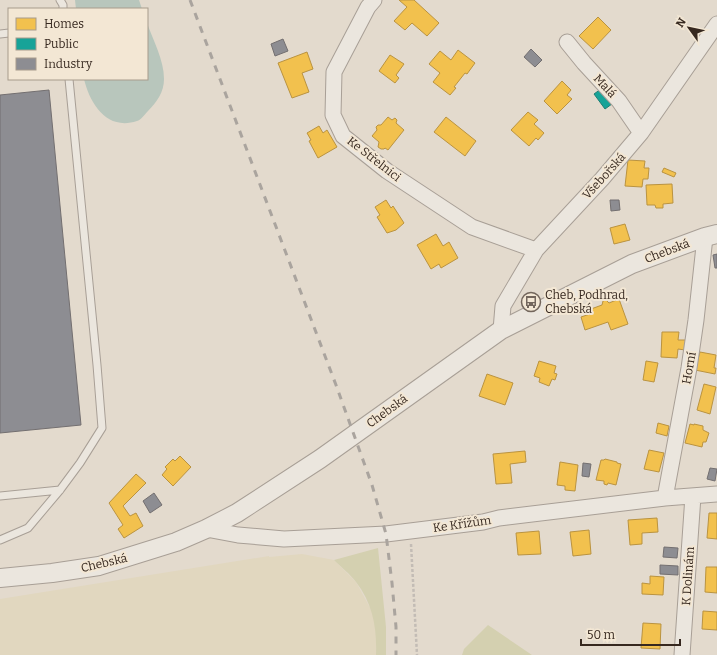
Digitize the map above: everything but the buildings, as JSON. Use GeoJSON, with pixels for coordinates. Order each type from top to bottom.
{"type":"FeatureCollection","features":[{"type":"Feature","properties":{"kind":"street","name":"Ke Střelnici"},"geometry":{"type":"LineString","coordinates":[[374,0],[368,7],[334,72],[332,115],[344,136],[387,171],[472,227],[536,250]]}},
{"type":"Feature","properties":{"kind":"street","name":"Všebořská"},"geometry":{"type":"LineString","coordinates":[[501,330],[503,306],[536,250],[602,179],[641,133],[717,24]]}},
{"type":"Feature","properties":{"kind":"street","name":"Malá"},"geometry":{"type":"LineString","coordinates":[[567,42],[619,101],[641,133]]}},
{"type":"Feature","properties":{"kind":"street","name":"Chebská"},"geometry":{"type":"LineString","coordinates":[[0,578],[52,573],[99,566],[176,542],[206,529],[237,513],[294,476],[501,330],[632,264],[711,236]]}},
{"type":"Feature","properties":{"kind":"street","name":"Horní"},"geometry":{"type":"LineString","coordinates":[[665,498],[711,236]]}},
{"type":"Feature","properties":{"kind":"street","name":"Ke Křížům"},"geometry":{"type":"LineString","coordinates":[[206,529],[238,535],[284,539],[386,534],[483,522],[499,518],[665,498],[717,494]]}},
{"type":"Feature","properties":{"kind":"street","name":"K Dolinám"},"geometry":{"type":"LineString","coordinates":[[682,655],[693,496]]}},
{"type":"Feature","properties":{"kind":"lane"},"geometry":{"type":"LineString","coordinates":[[0,540],[28,528],[60,490],[87,454],[102,428],[70,80]]}},
{"type":"Feature","properties":{"kind":"lane"},"geometry":{"type":"LineString","coordinates":[[0,496],[60,490]]}},
{"type":"Feature","properties":{"kind":"path"},"geometry":{"type":"LineString","coordinates":[[411,531],[417,655]]}},
{"type":"Feature","properties":{"kind":"shaded area"},"geometry":{"type":"Polygon","coordinates":[[[75,0],[139,0],[142,8],[76,8],[75,0]]]}},
{"type":"Feature","properties":{"kind":"shaded area"},"geometry":{"type":"Polygon","coordinates":[[[148,25],[158,50],[164,72],[163,88],[151,108],[137,121],[126,123],[117,122],[109,119],[95,106],[84,80],[148,80],[148,25]]]}},
{"type":"Feature","properties":{"kind":"shaded area"},"geometry":{"type":"Polygon","coordinates":[[[378,548],[386,627],[386,655],[376,655],[375,626],[370,608],[362,590],[351,576],[334,560],[378,548]]]}},
{"type":"Feature","properties":{"kind":"shaded area"},"geometry":{"type":"Polygon","coordinates":[[[302,554],[334,560],[356,582],[374,615],[377,644],[376,655],[0,655],[0,599],[269,556],[302,554]]]}},
{"type":"Feature","properties":{"kind":"shaded area"},"geometry":{"type":"Polygon","coordinates":[[[488,625],[532,655],[462,655],[464,649],[488,625]]]}},
{"type":"Feature","properties":{"kind":"railway"},"geometry":{"type":"LineString","coordinates":[[190,0],[336,385],[372,485],[386,534],[396,627],[396,655]]}},
{"type":"Feature","properties":{"kind":"place","name":"Cheb, Podhrad, Chebská"},"geometry":{"type":"Point","coordinates":[531,302]}}]}
